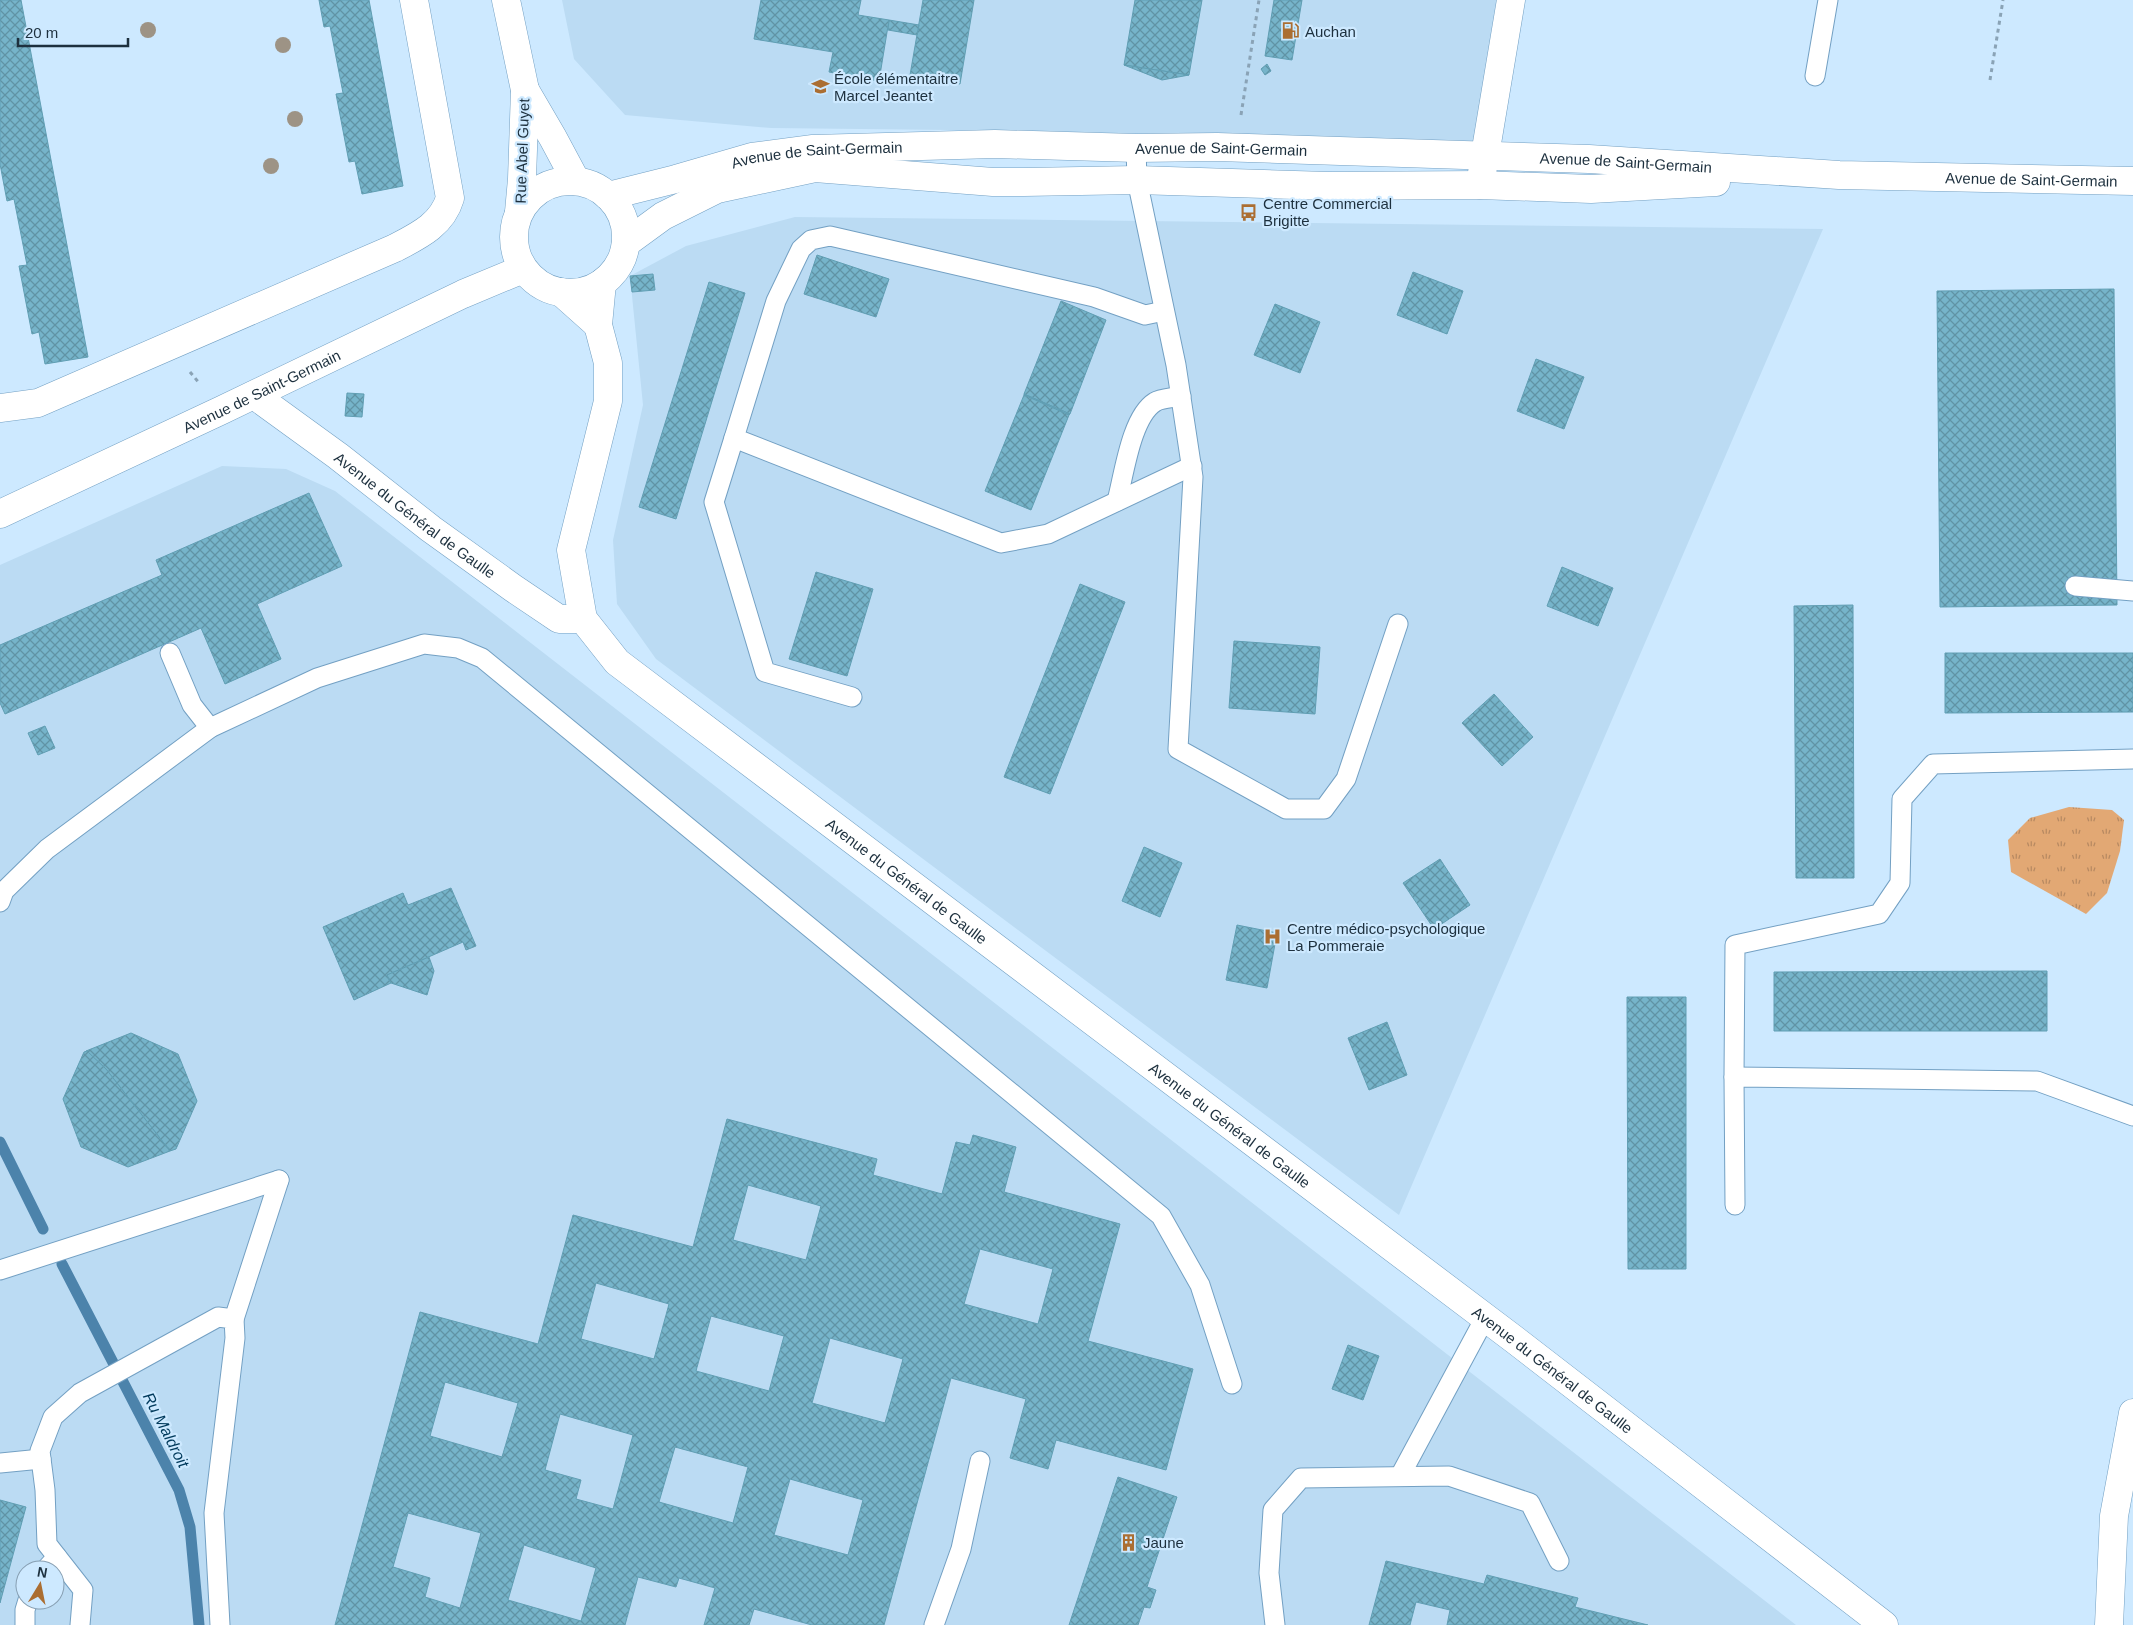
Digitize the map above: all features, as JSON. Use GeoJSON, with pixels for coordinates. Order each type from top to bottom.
{"type":"FeatureCollection","features":[{"type":"Feature","properties":{"kind":"street"},"geometry":{"type":"LineString","coordinates":[[0,408],[38,403],[395,248],[424,233],[446,211],[450,198],[414,0]]}},
{"type":"Feature","properties":{"kind":"street","name":"Rue Abel Guyet"},"geometry":{"type":"LineString","coordinates":[[506,0],[524,90],[522,179],[519,212]]}},
{"type":"Feature","properties":{"kind":"street"},"geometry":{"type":"LineString","coordinates":[[1480,185],[1511,0]]}},
{"type":"Feature","properties":{"kind":"street","name":"Rue Abel Guyet"},"geometry":{"type":"LineString","coordinates":[[524,90],[576,181]]}},
{"type":"Feature","properties":{"kind":"street","name":"Avenue de Saint-Germain"},"geometry":{"type":"LineString","coordinates":[[608,196],[676,179],[752,156],[813,149],[995,144],[1136,148],[1236,148],[1589,159],[1839,175],[2133,181]]}},
{"type":"Feature","properties":{"kind":"street","name":"Avenue de Saint-Germain"},"geometry":{"type":"LineString","coordinates":[[626,243],[663,216],[717,189],[815,168],[993,182],[1137,180],[1328,186],[1480,185],[1591,189],[1839,175]]}},
{"type":"Feature","properties":{"kind":"street"},"geometry":{"type":"LineString","coordinates":[[576,181],[593,186],[608,196],[619,210],[625,226],[626,243],[622,258],[614,272],[602,283],[576,292],[562,292],[540,284],[523,269],[514,241],[514,226],[519,212],[529,198],[542,188],[559,182],[576,181]]}},
{"type":"Feature","properties":{"kind":"street","name":"Avenue de Saint-Germain"},"geometry":{"type":"LineString","coordinates":[[0,514],[254,395],[463,294],[523,269]]}},
{"type":"Feature","properties":{"kind":"street","name":"Avenue du Général de Gaulle"},"geometry":{"type":"LineString","coordinates":[[602,283],[598,325],[608,363],[608,400],[571,550],[583,618],[617,662],[1485,1318],[1884,1625]]}},
{"type":"Feature","properties":{"kind":"street"},"geometry":{"type":"LineString","coordinates":[[562,292],[598,325]]}},
{"type":"Feature","properties":{"kind":"street","name":"Avenue du Général de Gaulle"},"geometry":{"type":"LineString","coordinates":[[254,395],[512,588],[559,619],[583,618]]}},
{"type":"Feature","properties":{"kind":"street"},"geometry":{"type":"LineString","coordinates":[[2109,1625],[2114,1516],[2133,1413]]}},
{"type":"Feature","properties":{"kind":"lane"},"geometry":{"type":"LineString","coordinates":[[1815,76],[1828,0]]}},
{"type":"Feature","properties":{"kind":"lane"},"geometry":{"type":"LineString","coordinates":[[1136,148],[1137,180],[1181,396],[1193,476],[1178,749],[1286,809],[1324,809],[1346,779],[1398,624]]}},
{"type":"Feature","properties":{"kind":"lane"},"geometry":{"type":"LineString","coordinates":[[852,697],[766,672],[714,502],[776,301],[801,249],[811,240],[830,236],[1094,297],[1145,315],[1164,311]]}},
{"type":"Feature","properties":{"kind":"lane"},"geometry":{"type":"LineString","coordinates":[[1117,502],[1135,431],[1146,408],[1156,401],[1181,396]]}},
{"type":"Feature","properties":{"kind":"lane"},"geometry":{"type":"LineString","coordinates":[[734,438],[1001,543],[1048,534],[1192,466]]}},
{"type":"Feature","properties":{"kind":"lane"},"geometry":{"type":"LineString","coordinates":[[2074,586],[2133,591]]}},
{"type":"Feature","properties":{"kind":"lane"},"geometry":{"type":"LineString","coordinates":[[0,902],[4,891],[47,849],[210,728],[317,678],[424,644],[458,648],[482,658],[1161,1216],[1200,1285],[1232,1384]]}},
{"type":"Feature","properties":{"kind":"lane"},"geometry":{"type":"LineString","coordinates":[[170,653],[192,705],[210,728]]}},
{"type":"Feature","properties":{"kind":"lane"},"geometry":{"type":"LineString","coordinates":[[1735,1206],[1735,945],[1879,914],[1900,883],[1902,799],[1933,764],[2133,759]]}},
{"type":"Feature","properties":{"kind":"lane"},"geometry":{"type":"LineString","coordinates":[[1734,1077],[2037,1081],[2133,1116]]}},
{"type":"Feature","properties":{"kind":"lane"},"geometry":{"type":"LineString","coordinates":[[0,1270],[279,1180],[234,1319],[235,1338],[214,1512],[220,1625]]}},
{"type":"Feature","properties":{"kind":"lane"},"geometry":{"type":"LineString","coordinates":[[50,1560],[47,1544],[45,1490],[40,1451],[53,1417],[80,1393],[218,1318],[234,1319]]}},
{"type":"Feature","properties":{"kind":"lane"},"geometry":{"type":"LineString","coordinates":[[1400,1476],[1485,1318]]}},
{"type":"Feature","properties":{"kind":"lane"},"geometry":{"type":"LineString","coordinates":[[0,1463],[41,1459]]}},
{"type":"Feature","properties":{"kind":"lane"},"geometry":{"type":"LineString","coordinates":[[934,1625],[961,1549],[980,1461]]}},
{"type":"Feature","properties":{"kind":"lane"},"geometry":{"type":"LineString","coordinates":[[1275,1625],[1269,1572],[1272,1510],[1301,1478],[1449,1476],[1530,1503],[1559,1561]]}},
{"type":"Feature","properties":{"kind":"lane"},"geometry":{"type":"LineString","coordinates":[[65,1575],[83,1590],[80,1625]]}},
{"type":"Feature","properties":{"kind":"lane"},"geometry":{"type":"LineString","coordinates":[[25,1610],[25,1625]]}},
{"type":"Feature","properties":{"kind":"path"},"geometry":{"type":"LineString","coordinates":[[1236,148],[1259,0]]}},
{"type":"Feature","properties":{"kind":"path"},"geometry":{"type":"LineString","coordinates":[[1990,80],[2004,0]]}},
{"type":"Feature","properties":{"kind":"path"},"geometry":{"type":"LineString","coordinates":[[168,346],[222,410]]}},
{"type":"Feature","properties":{"kind":"shaded area"},"geometry":{"type":"Polygon","coordinates":[[[562,0],[1511,0],[1487,142],[1033,131],[771,128],[625,115],[574,59],[562,0]]]}},
{"type":"Feature","properties":{"kind":"shaded area","name":"Centre médico-psychologique La Pommeraie"},"geometry":{"type":"Polygon","coordinates":[[[795,217],[1823,229],[1399,1215],[656,659],[617,604],[613,540],[643,405],[630,276],[686,246],[795,217]]]}},
{"type":"Feature","properties":{"kind":"shaded area"},"geometry":{"type":"Polygon","coordinates":[[[222,466],[286,469],[335,491],[1796,1625],[0,1625],[0,565],[222,466]]]}},
{"type":"Feature","properties":{"kind":"green space"},"geometry":{"type":"Polygon","coordinates":[[[2069,807],[2112,810],[2124,820],[2120,851],[2107,893],[2086,914],[2011,872],[2008,840],[2030,818],[2069,807]]]}},
{"type":"Feature","properties":{"kind":"building"},"geometry":{"type":"Polygon","coordinates":[[[0,0],[21,0],[88,357],[45,364],[39,332],[32,334],[19,266],[27,265],[14,199],[7,201],[0,164],[0,0]]]}},
{"type":"Feature","properties":{"kind":"building"},"geometry":{"type":"Polygon","coordinates":[[[319,0],[369,0],[403,186],[362,194],[355,161],[349,162],[336,94],[343,93],[330,26],[324,27],[319,0]]]}},
{"type":"Feature","properties":{"kind":"building"},"geometry":{"type":"Polygon","coordinates":[[[761,0],[861,0],[858,15],[889,20],[879,81],[829,72],[833,52],[754,39],[761,0]]]}},
{"type":"Feature","properties":{"kind":"building"},"geometry":{"type":"Polygon","coordinates":[[[923,0],[974,0],[960,84],[910,75],[923,0]]]}},
{"type":"Feature","properties":{"kind":"building"},"geometry":{"type":"Polygon","coordinates":[[[1135,0],[1202,0],[1189,75],[1124,65],[1135,0]]]}},
{"type":"Feature","properties":{"kind":"building"},"geometry":{"type":"Polygon","coordinates":[[[1274,0],[1302,0],[1292,60],[1265,56],[1274,0]]]}},
{"type":"Feature","properties":{"kind":"building"},"geometry":{"type":"Polygon","coordinates":[[[889,20],[919,25],[917,35],[888,30],[889,20]]]}},
{"type":"Feature","properties":{"kind":"building"},"geometry":{"type":"Polygon","coordinates":[[[1267,64],[1271,71],[1265,75],[1261,69],[1267,64]]]}},
{"type":"Feature","properties":{"kind":"building"},"geometry":{"type":"Polygon","coordinates":[[[1124,65],[1189,75],[1162,80],[1124,65]]]}},
{"type":"Feature","properties":{"kind":"building"},"geometry":{"type":"Polygon","coordinates":[[[817,255],[889,279],[876,317],[804,294],[817,255]]]}},
{"type":"Feature","properties":{"kind":"building"},"geometry":{"type":"Polygon","coordinates":[[[1413,272],[1463,291],[1447,334],[1397,315],[1413,272]]]}},
{"type":"Feature","properties":{"kind":"building"},"geometry":{"type":"Polygon","coordinates":[[[653,274],[655,290],[632,292],[630,276],[653,274]]]}},
{"type":"Feature","properties":{"kind":"building"},"geometry":{"type":"Polygon","coordinates":[[[709,282],[745,293],[676,519],[639,507],[709,282]]]}},
{"type":"Feature","properties":{"kind":"building"},"geometry":{"type":"Polygon","coordinates":[[[2114,289],[2117,605],[1940,607],[1937,291],[2114,289]]]}},
{"type":"Feature","properties":{"kind":"building"},"geometry":{"type":"Polygon","coordinates":[[[1061,301],[1106,320],[1070,414],[1024,394],[1061,301]]]}},
{"type":"Feature","properties":{"kind":"building"},"geometry":{"type":"Polygon","coordinates":[[[1275,304],[1320,322],[1300,373],[1254,355],[1275,304]]]}},
{"type":"Feature","properties":{"kind":"building"},"geometry":{"type":"Polygon","coordinates":[[[1536,359],[1584,377],[1564,429],[1517,411],[1536,359]]]}},
{"type":"Feature","properties":{"kind":"building"},"geometry":{"type":"Polygon","coordinates":[[[347,393],[364,394],[362,417],[345,416],[347,393]]]}},
{"type":"Feature","properties":{"kind":"building"},"geometry":{"type":"Polygon","coordinates":[[[1024,394],[1070,414],[1069,415],[1024,394]]]}},
{"type":"Feature","properties":{"kind":"building"},"geometry":{"type":"Polygon","coordinates":[[[1024,395],[1069,415],[1031,510],[985,491],[1024,395]]]}},
{"type":"Feature","properties":{"kind":"building"},"geometry":{"type":"Polygon","coordinates":[[[309,493],[342,566],[257,604],[281,659],[225,684],[201,628],[5,714],[0,703],[0,645],[162,575],[156,560],[309,493]]]}},
{"type":"Feature","properties":{"kind":"building"},"geometry":{"type":"Polygon","coordinates":[[[1562,567],[1613,588],[1598,626],[1547,606],[1562,567]]]}},
{"type":"Feature","properties":{"kind":"building"},"geometry":{"type":"Polygon","coordinates":[[[816,572],[873,589],[847,676],[789,659],[816,572]]]}},
{"type":"Feature","properties":{"kind":"building"},"geometry":{"type":"Polygon","coordinates":[[[1080,584],[1125,602],[1050,794],[1004,777],[1080,584]]]}},
{"type":"Feature","properties":{"kind":"building"},"geometry":{"type":"Polygon","coordinates":[[[1853,605],[1854,878],[1796,878],[1794,606],[1853,605]]]}},
{"type":"Feature","properties":{"kind":"building"},"geometry":{"type":"Polygon","coordinates":[[[1234,641],[1320,647],[1315,714],[1229,708],[1234,641]]]}},
{"type":"Feature","properties":{"kind":"building"},"geometry":{"type":"Polygon","coordinates":[[[1945,653],[2133,653],[2133,712],[1945,713],[1945,653]]]}},
{"type":"Feature","properties":{"kind":"building"},"geometry":{"type":"Polygon","coordinates":[[[1494,694],[1533,737],[1502,766],[1462,723],[1494,694]]]}},
{"type":"Feature","properties":{"kind":"building"},"geometry":{"type":"Polygon","coordinates":[[[45,726],[55,748],[38,755],[28,733],[45,726]]]}},
{"type":"Feature","properties":{"kind":"building"},"geometry":{"type":"Polygon","coordinates":[[[1144,847],[1182,863],[1160,917],[1122,901],[1144,847]]]}},
{"type":"Feature","properties":{"kind":"building"},"geometry":{"type":"Polygon","coordinates":[[[1440,859],[1470,905],[1434,929],[1403,883],[1440,859]]]}},
{"type":"Feature","properties":{"kind":"building"},"geometry":{"type":"Polygon","coordinates":[[[451,888],[476,946],[466,950],[463,942],[387,975],[391,983],[354,1000],[323,927],[403,893],[408,905],[451,888]]]}},
{"type":"Feature","properties":{"kind":"building"},"geometry":{"type":"Polygon","coordinates":[[[1237,925],[1277,933],[1267,988],[1226,980],[1237,925]]]}},
{"type":"Feature","properties":{"kind":"building"},"geometry":{"type":"Polygon","coordinates":[[[429,957],[434,971],[427,995],[391,983],[387,975],[429,957]]]}},
{"type":"Feature","properties":{"kind":"building"},"geometry":{"type":"Polygon","coordinates":[[[2047,971],[2047,1031],[1774,1031],[1774,972],[2047,971]]]}},
{"type":"Feature","properties":{"kind":"building"},"geometry":{"type":"Polygon","coordinates":[[[1627,997],[1686,997],[1686,1269],[1628,1269],[1627,997]]]}},
{"type":"Feature","properties":{"kind":"building"},"geometry":{"type":"Polygon","coordinates":[[[1387,1022],[1407,1075],[1369,1090],[1348,1038],[1387,1022]]]}},
{"type":"Feature","properties":{"kind":"building"},"geometry":{"type":"Polygon","coordinates":[[[131,1033],[178,1054],[197,1101],[176,1149],[170,1151],[106,1069],[86,1051],[131,1033]]]}},
{"type":"Feature","properties":{"kind":"building"},"geometry":{"type":"Polygon","coordinates":[[[87,1051],[106,1069],[170,1151],[128,1167],[81,1147],[63,1099],[84,1052],[87,1051]]]}},
{"type":"Feature","properties":{"kind":"building"},"geometry":{"type":"Polygon","coordinates":[[[727,1119],[877,1159],[873,1175],[942,1194],[956,1142],[970,1145],[973,1135],[1016,1147],[1004,1192],[1120,1224],[1088,1341],[1193,1369],[1166,1470],[1056,1440],[1048,1469],[1010,1458],[1026,1399],[951,1378],[884,1625],[812,1625],[754,1609],[749,1625],[704,1625],[715,1588],[679,1578],[676,1587],[638,1577],[625,1625],[335,1625],[420,1312],[538,1344],[573,1215],[693,1247],[727,1119]],[[748,1185],[733,1240],[806,1260],[821,1206],[748,1185]],[[980,1249],[964,1304],[1038,1324],[1053,1269],[980,1249]],[[596,1283],[581,1339],[654,1359],[669,1304],[596,1283]],[[711,1316],[696,1371],[769,1391],[784,1336],[711,1316]],[[830,1338],[812,1403],[885,1423],[903,1359],[830,1338]],[[445,1382],[430,1436],[502,1457],[518,1403],[445,1382]],[[560,1414],[545,1470],[581,1480],[576,1499],[613,1509],[633,1435],[560,1414]],[[675,1447],[659,1502],[733,1523],[748,1467],[675,1447]],[[790,1479],[774,1535],[848,1555],[863,1500],[790,1479]],[[408,1513],[393,1567],[430,1578],[425,1597],[460,1608],[481,1533],[408,1513]],[[524,1545],[508,1600],[581,1621],[596,1568],[524,1545]]]}},
{"type":"Feature","properties":{"kind":"building"},"geometry":{"type":"Polygon","coordinates":[[[1348,1345],[1379,1356],[1363,1400],[1332,1389],[1348,1345]]]}},
{"type":"Feature","properties":{"kind":"building","name":"Jaune"},"geometry":{"type":"Polygon","coordinates":[[[1118,1477],[1177,1497],[1147,1587],[1156,1590],[1150,1608],[1144,1607],[1138,1625],[1069,1625],[1118,1477]]]}},
{"type":"Feature","properties":{"kind":"building"},"geometry":{"type":"Polygon","coordinates":[[[0,1500],[26,1507],[0,1603],[0,1500]]]}},
{"type":"Feature","properties":{"kind":"building"},"geometry":{"type":"Polygon","coordinates":[[[1386,1561],[1484,1584],[1487,1575],[1578,1598],[1575,1607],[1648,1625],[1447,1625],[1450,1610],[1416,1602],[1410,1625],[1369,1625],[1386,1561]]]}},
{"type":"Feature","properties":{"kind":"waterway","name":"Ru Maldroit"},"geometry":{"type":"LineString","coordinates":[[0,1142],[43,1229]]}},
{"type":"Feature","properties":{"kind":"waterway","name":"Ru Maldroit"},"geometry":{"type":"LineString","coordinates":[[62,1264],[179,1490],[190,1527],[199,1625]]}},
{"type":"Feature","properties":{"kind":"place","name":"Auchan"},"geometry":{"type":"Point","coordinates":[1291,31]}},
{"type":"Feature","properties":{"kind":"place","name":"École élémentaitre Marcel Jeantet"},"geometry":{"type":"Point","coordinates":[820,87]}},
{"type":"Feature","properties":{"kind":"place","name":"Centre Commercial Brigitte"},"geometry":{"type":"Point","coordinates":[1249,212]}},
{"type":"Feature","properties":{"kind":"place","name":"Centre médico-psychologique La Pommeraie"},"geometry":{"type":"Point","coordinates":[1273,937]}},
{"type":"Feature","properties":{"kind":"place","name":"Jaune"},"geometry":{"type":"Point","coordinates":[1129,1542]}}]}
